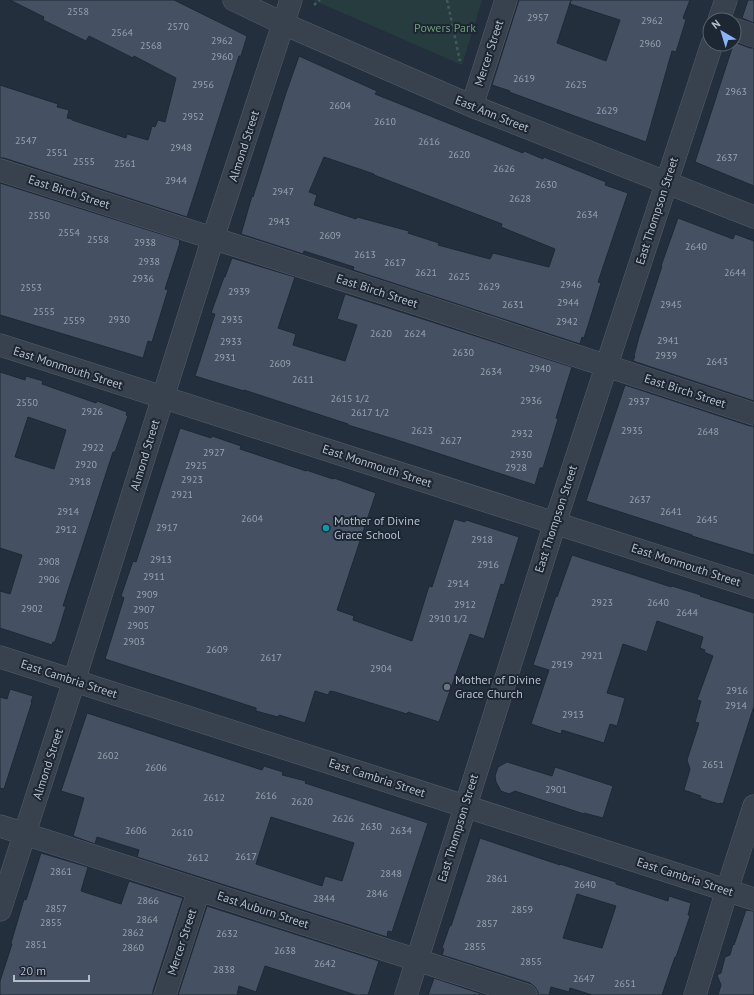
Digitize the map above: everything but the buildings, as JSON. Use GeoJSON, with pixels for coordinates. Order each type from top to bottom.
{"type":"FeatureCollection","features":[{"type":"Feature","properties":{"kind":"street","name":"East Ann Street"},"geometry":{"type":"LineString","coordinates":[[234,0],[284,24],[472,106],[754,217]]}},
{"type":"Feature","properties":{"kind":"street","name":"Almond Street"},"geometry":{"type":"LineString","coordinates":[[0,910],[74,681],[213,238],[292,0]]}},
{"type":"Feature","properties":{"kind":"street","name":"Mercer Street"},"geometry":{"type":"LineString","coordinates":[[472,106],[506,0]]}},
{"type":"Feature","properties":{"kind":"street"},"geometry":{"type":"LineString","coordinates":[[722,12],[726,0]]}},
{"type":"Feature","properties":{"kind":"street"},"geometry":{"type":"LineString","coordinates":[[742,32],[754,36]]}},
{"type":"Feature","properties":{"kind":"street","name":"East Thompson Street"},"geometry":{"type":"LineString","coordinates":[[406,995],[554,523],[709,52]]}},
{"type":"Feature","properties":{"kind":"street","name":"East Birch Street"},"geometry":{"type":"LineString","coordinates":[[0,170],[607,365],[754,414]]}},
{"type":"Feature","properties":{"kind":"street","name":"East Monmouth Street"},"geometry":{"type":"LineString","coordinates":[[0,345],[754,587]]}},
{"type":"Feature","properties":{"kind":"street","name":"East Cambria Street"},"geometry":{"type":"LineString","coordinates":[[0,657],[754,899]]}},
{"type":"Feature","properties":{"kind":"street"},"geometry":{"type":"LineString","coordinates":[[695,995],[754,806]]}},
{"type":"Feature","properties":{"kind":"street","name":"East Auburn Street"},"geometry":{"type":"LineString","coordinates":[[0,826],[526,995]]}},
{"type":"Feature","properties":{"kind":"street","name":"Mercer Street"},"geometry":{"type":"LineString","coordinates":[[165,995],[199,890]]}},
{"type":"Feature","properties":{"kind":"path"},"geometry":{"type":"LineString","coordinates":[[313,6],[320,0]]}},
{"type":"Feature","properties":{"kind":"path"},"geometry":{"type":"LineString","coordinates":[[446,0],[462,68]]}},
{"type":"Feature","properties":{"kind":"green space","name":"Powers Park"},"geometry":{"type":"Polygon","coordinates":[[[313,0],[482,0],[462,65],[313,0]]]}},
{"type":"Feature","properties":{"kind":"place","name":"Mother of Divine Grace School"},"geometry":{"type":"Point","coordinates":[326,528]}},
{"type":"Feature","properties":{"kind":"place","name":"Mother of Divine Grace Church"},"geometry":{"type":"Point","coordinates":[447,687]}}]}
